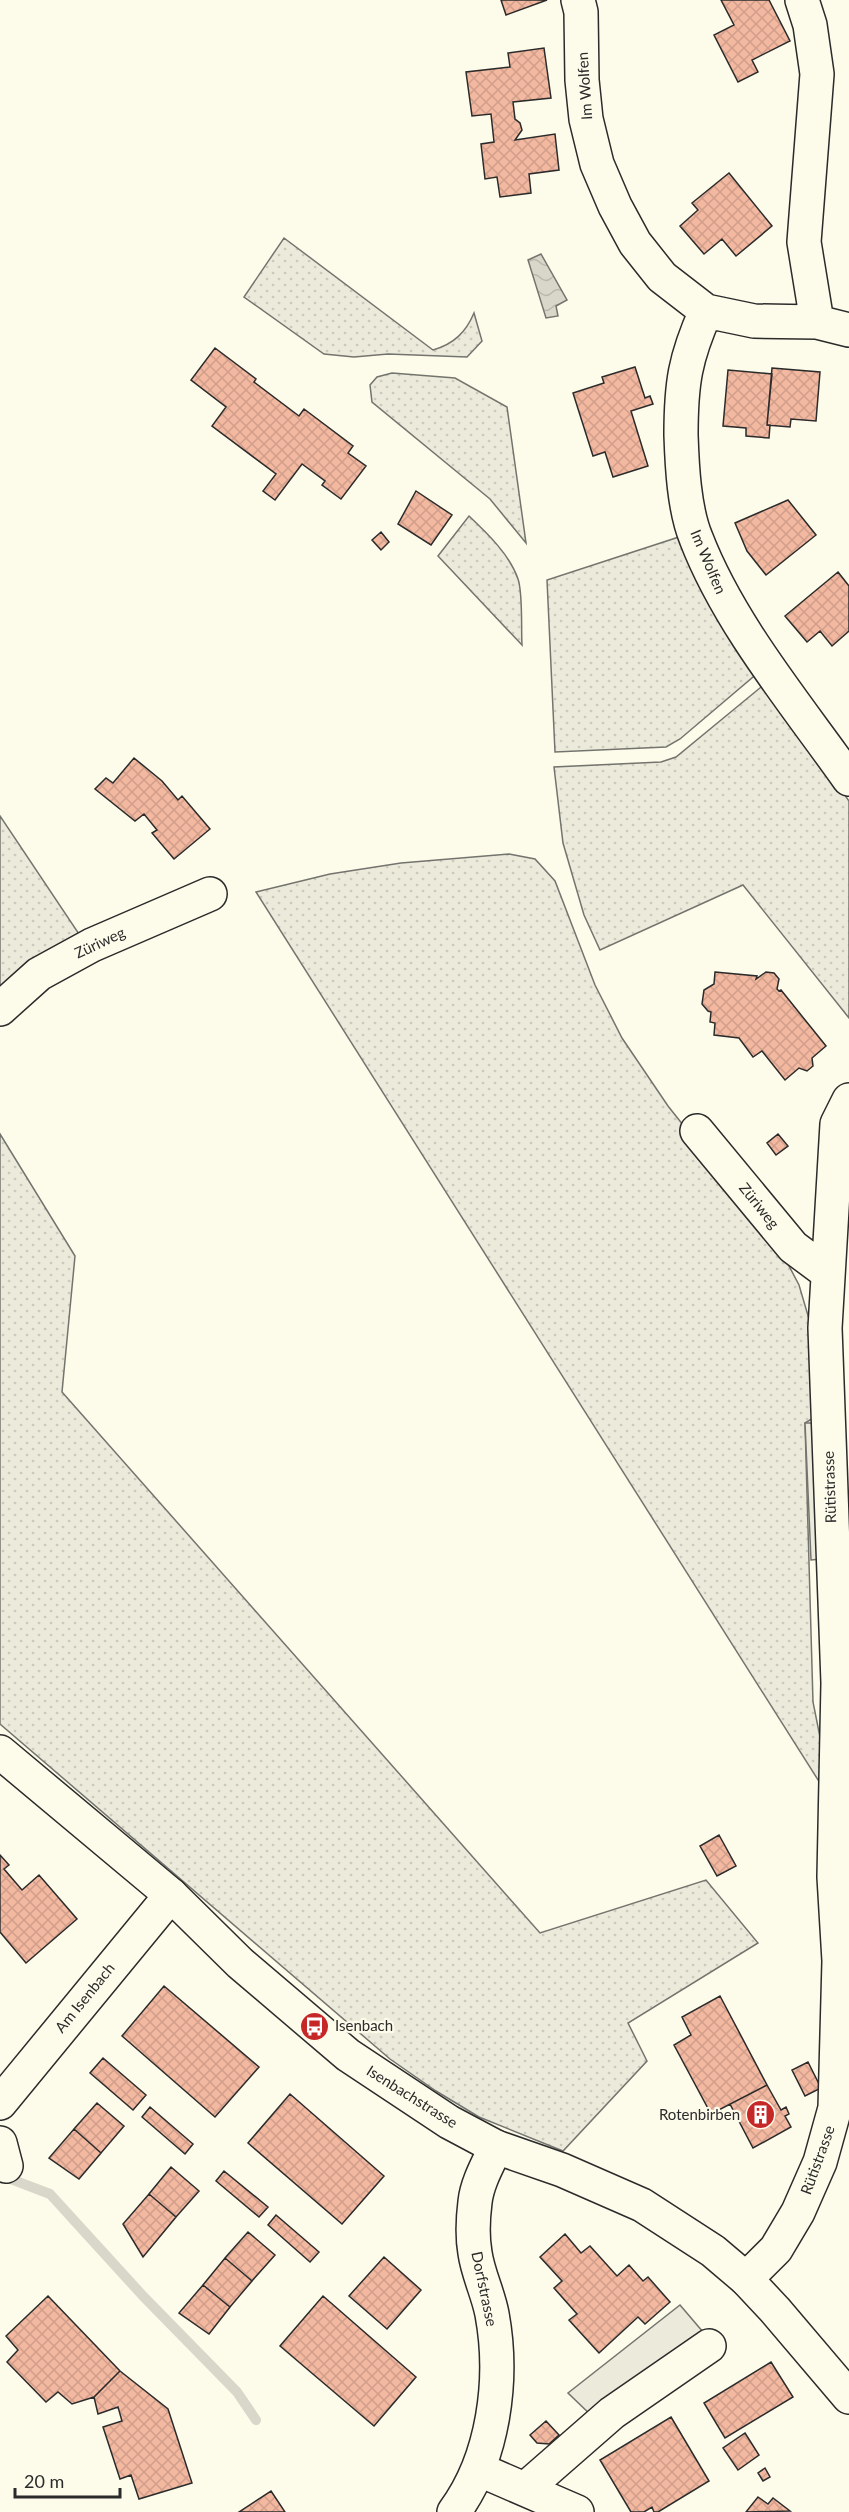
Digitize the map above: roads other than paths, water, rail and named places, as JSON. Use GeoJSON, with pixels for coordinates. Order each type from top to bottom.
{"type":"FeatureCollection","features":[{"type":"Feature","properties":{"kind":"street","name":"Im Wolfen"},"geometry":{"type":"LineString","coordinates":[[578,0],[581,12],[582,80],[586,119],[597,164],[615,206],[635,243],[662,277],[706,311],[754,321],[816,322],[849,330]]}},
{"type":"Feature","properties":{"kind":"street"},"geometry":{"type":"LineString","coordinates":[[802,0],[813,42],[817,74],[804,242],[816,322]]}},
{"type":"Feature","properties":{"kind":"street","name":"Im Wolfen"},"geometry":{"type":"LineString","coordinates":[[706,311],[685,364],[681,403],[682,470],[695,536],[728,606],[849,779]]}},
{"type":"Feature","properties":{"kind":"street","name":"Züriweg"},"geometry":{"type":"LineString","coordinates":[[0,1010],[39,974],[92,945],[210,894]]}},
{"type":"Feature","properties":{"kind":"street","name":"Rütistrasse"},"geometry":{"type":"LineString","coordinates":[[746,2279],[776,2249],[798,2212],[820,2162],[836,2108],[842,1880],[838,1683],[825,1328],[837,1124],[849,1100]]}},
{"type":"Feature","properties":{"kind":"street","name":"Züriweg"},"geometry":{"type":"LineString","coordinates":[[698,1131],[793,1247],[828,1272]]}},
{"type":"Feature","properties":{"kind":"street","name":"Isenbachstrasse"},"geometry":{"type":"LineString","coordinates":[[0,1752],[171,1895],[240,1963],[348,2055],[432,2112],[496,2147],[562,2170],[642,2205],[713,2252],[746,2279],[776,2310],[849,2397]]}},
{"type":"Feature","properties":{"kind":"street","name":"Am Isenbach"},"geometry":{"type":"LineString","coordinates":[[0,2103],[171,1895]]}},
{"type":"Feature","properties":{"kind":"street","name":"Dorfstrasse"},"geometry":{"type":"LineString","coordinates":[[454,2512],[478,2469],[495,2396],[497,2369],[492,2314],[475,2253],[473,2224],[475,2199],[496,2147]]}},
{"type":"Feature","properties":{"kind":"street"},"geometry":{"type":"LineString","coordinates":[[525,2489],[612,2413],[708,2346]]}},
{"type":"Feature","properties":{"kind":"street"},"geometry":{"type":"LineString","coordinates":[[478,2469],[577,2512]]}},
{"type":"Feature","properties":{"kind":"water"},"geometry":{"type":"Polygon","coordinates":[[[541,254],[567,300],[556,306],[558,316],[546,318],[528,260],[541,254]]]}},
{"type":"Feature","properties":{"kind":"waterway","name":"Isenbach"},"geometry":{"type":"LineString","coordinates":[[0,2175],[50,2194],[143,2296],[237,2392],[256,2420]]}},
{"type":"Feature","properties":{"kind":"place","name":"Isenbach"},"geometry":{"type":"Point","coordinates":[314,2026]}},
{"type":"Feature","properties":{"kind":"place","name":"Rotenbirben"},"geometry":{"type":"Point","coordinates":[761,2115]}}]}
